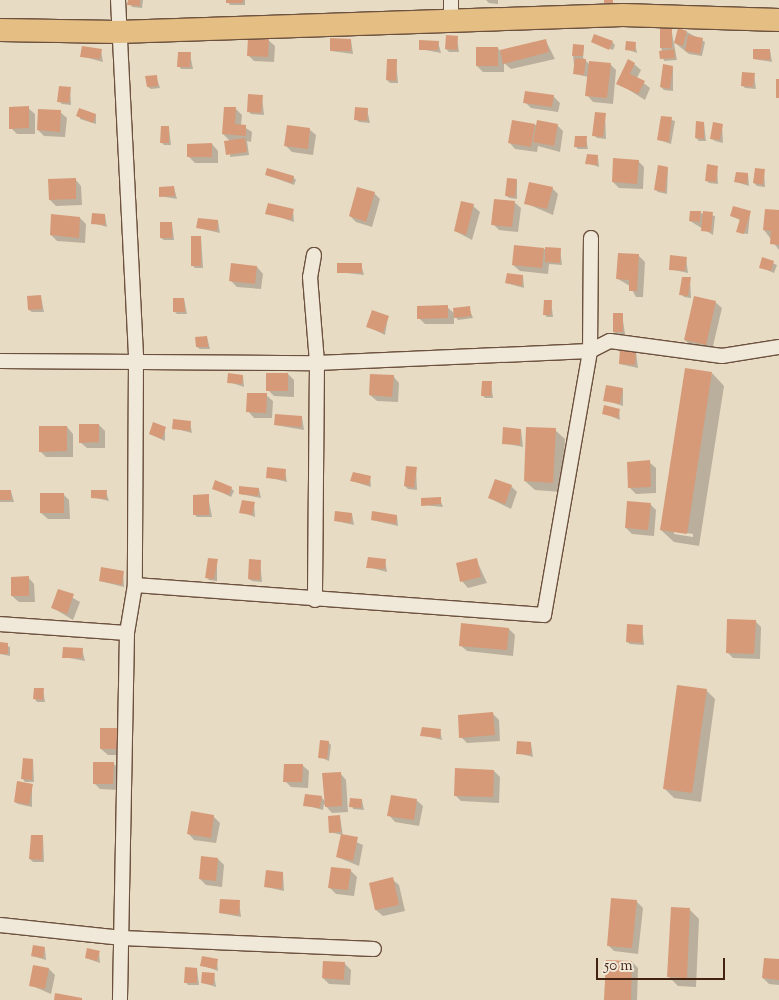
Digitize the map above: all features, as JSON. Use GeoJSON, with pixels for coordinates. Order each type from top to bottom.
{"type":"FeatureCollection","features":[{"type":"Feature","properties":{"kind":"main road"},"geometry":{"type":"LineString","coordinates":[[0,30],[118,32],[451,10],[779,20]]}},
{"type":"Feature","properties":{"kind":"street"},"geometry":{"type":"LineString","coordinates":[[118,0],[118,32],[136,360],[135,585],[127,633],[120,1000]]}},
{"type":"Feature","properties":{"kind":"street"},"geometry":{"type":"LineString","coordinates":[[135,585],[315,600],[544,615],[590,351],[591,238]]}},
{"type":"Feature","properties":{"kind":"street"},"geometry":{"type":"LineString","coordinates":[[314,255],[310,277],[317,363],[315,600]]}},
{"type":"Feature","properties":{"kind":"street"},"geometry":{"type":"LineString","coordinates":[[0,361],[136,360],[317,363],[590,351],[610,341],[722,356],[779,347]]}},
{"type":"Feature","properties":{"kind":"street"},"geometry":{"type":"LineString","coordinates":[[0,624],[127,633]]}},
{"type":"Feature","properties":{"kind":"street"},"geometry":{"type":"LineString","coordinates":[[0,925],[122,938],[374,949]]}},
{"type":"Feature","properties":{"kind":"building"},"geometry":{"type":"Polygon","coordinates":[[[128,0],[140,0],[140,6],[127,5],[128,0]]]}},
{"type":"Feature","properties":{"kind":"building"},"geometry":{"type":"Polygon","coordinates":[[[226,0],[243,0],[243,3],[226,3],[226,0]]]}},
{"type":"Feature","properties":{"kind":"building"},"geometry":{"type":"Polygon","coordinates":[[[604,0],[613,0],[613,4],[604,3],[604,0]]]}},
{"type":"Feature","properties":{"kind":"building"},"geometry":{"type":"Polygon","coordinates":[[[660,26],[672,26],[672,48],[660,48],[660,26]]]}},
{"type":"Feature","properties":{"kind":"building"},"geometry":{"type":"Polygon","coordinates":[[[678,28],[687,31],[683,46],[674,43],[678,28]]]}},
{"type":"Feature","properties":{"kind":"building"},"geometry":{"type":"Polygon","coordinates":[[[594,34],[613,41],[609,50],[591,42],[594,34]]]}},
{"type":"Feature","properties":{"kind":"building"},"geometry":{"type":"Polygon","coordinates":[[[446,35],[458,36],[457,50],[445,49],[446,35]]]}},
{"type":"Feature","properties":{"kind":"building"},"geometry":{"type":"Polygon","coordinates":[[[688,35],[703,38],[700,54],[685,51],[688,35]]]}},
{"type":"Feature","properties":{"kind":"building"},"geometry":{"type":"Polygon","coordinates":[[[248,38],[269,39],[268,57],[247,56],[248,38]]]}},
{"type":"Feature","properties":{"kind":"building"},"geometry":{"type":"Polygon","coordinates":[[[330,38],[351,39],[351,51],[330,51],[330,38]]]}},
{"type":"Feature","properties":{"kind":"building"},"geometry":{"type":"Polygon","coordinates":[[[546,39],[549,52],[503,64],[500,50],[546,39]]]}},
{"type":"Feature","properties":{"kind":"building"},"geometry":{"type":"Polygon","coordinates":[[[419,40],[439,41],[438,50],[419,50],[419,40]]]}},
{"type":"Feature","properties":{"kind":"building"},"geometry":{"type":"Polygon","coordinates":[[[626,41],[636,42],[635,51],[625,50],[626,41]]]}},
{"type":"Feature","properties":{"kind":"building"},"geometry":{"type":"Polygon","coordinates":[[[573,44],[584,45],[583,56],[572,56],[573,44]]]}},
{"type":"Feature","properties":{"kind":"building"},"geometry":{"type":"Polygon","coordinates":[[[82,46],[102,49],[100,59],[80,57],[82,46]]]}},
{"type":"Feature","properties":{"kind":"building"},"geometry":{"type":"Polygon","coordinates":[[[476,47],[498,47],[498,66],[476,66],[476,47]]]}},
{"type":"Feature","properties":{"kind":"building"},"geometry":{"type":"Polygon","coordinates":[[[674,49],[675,58],[660,59],[659,51],[674,49]]]}},
{"type":"Feature","properties":{"kind":"building"},"geometry":{"type":"Polygon","coordinates":[[[753,49],[770,49],[770,60],[753,59],[753,49]]]}},
{"type":"Feature","properties":{"kind":"building"},"geometry":{"type":"Polygon","coordinates":[[[178,52],[191,52],[190,67],[177,67],[178,52]]]}},
{"type":"Feature","properties":{"kind":"building"},"geometry":{"type":"Polygon","coordinates":[[[575,58],[586,59],[584,75],[573,74],[575,58]]]}},
{"type":"Feature","properties":{"kind":"building"},"geometry":{"type":"Polygon","coordinates":[[[387,59],[397,59],[396,81],[386,80],[387,59]]]}},
{"type":"Feature","properties":{"kind":"building"},"geometry":{"type":"Polygon","coordinates":[[[628,59],[635,63],[630,74],[645,81],[638,94],[616,84],[628,59]]]}},
{"type":"Feature","properties":{"kind":"building"},"geometry":{"type":"Polygon","coordinates":[[[589,61],[611,63],[607,98],[585,96],[589,61]]]}},
{"type":"Feature","properties":{"kind":"building"},"geometry":{"type":"Polygon","coordinates":[[[663,64],[673,66],[670,89],[660,87],[663,64]]]}},
{"type":"Feature","properties":{"kind":"building"},"geometry":{"type":"Polygon","coordinates":[[[742,72],[755,73],[753,87],[741,86],[742,72]]]}},
{"type":"Feature","properties":{"kind":"building"},"geometry":{"type":"Polygon","coordinates":[[[157,75],[158,86],[147,87],[145,76],[157,75]]]}},
{"type":"Feature","properties":{"kind":"building"},"geometry":{"type":"Polygon","coordinates":[[[776,79],[779,79],[779,98],[776,98],[776,79]]]}},
{"type":"Feature","properties":{"kind":"building"},"geometry":{"type":"Polygon","coordinates":[[[59,86],[71,87],[69,103],[57,102],[59,86]]]}},
{"type":"Feature","properties":{"kind":"building"},"geometry":{"type":"Polygon","coordinates":[[[525,91],[554,95],[552,107],[523,103],[525,91]]]}},
{"type":"Feature","properties":{"kind":"building"},"geometry":{"type":"Polygon","coordinates":[[[248,94],[263,95],[261,113],[247,112],[248,94]]]}},
{"type":"Feature","properties":{"kind":"building"},"geometry":{"type":"Polygon","coordinates":[[[29,106],[29,128],[9,129],[9,107],[29,106]]]}},
{"type":"Feature","properties":{"kind":"building"},"geometry":{"type":"Polygon","coordinates":[[[224,107],[236,107],[235,124],[246,125],[246,136],[222,134],[224,107]]]}},
{"type":"Feature","properties":{"kind":"building"},"geometry":{"type":"Polygon","coordinates":[[[355,107],[368,108],[367,121],[354,120],[355,107]]]}},
{"type":"Feature","properties":{"kind":"building"},"geometry":{"type":"Polygon","coordinates":[[[79,108],[96,114],[93,123],[76,116],[79,108]]]}},
{"type":"Feature","properties":{"kind":"building"},"geometry":{"type":"Polygon","coordinates":[[[38,109],[61,110],[60,132],[37,130],[38,109]]]}},
{"type":"Feature","properties":{"kind":"building"},"geometry":{"type":"Polygon","coordinates":[[[595,112],[606,113],[603,137],[592,136],[595,112]]]}},
{"type":"Feature","properties":{"kind":"building"},"geometry":{"type":"Polygon","coordinates":[[[661,116],[672,117],[669,142],[657,140],[661,116]]]}},
{"type":"Feature","properties":{"kind":"building"},"geometry":{"type":"Polygon","coordinates":[[[512,120],[535,124],[531,147],[508,143],[512,120]]]}},
{"type":"Feature","properties":{"kind":"building"},"geometry":{"type":"Polygon","coordinates":[[[537,120],[558,124],[554,146],[533,142],[537,120]]]}},
{"type":"Feature","properties":{"kind":"building"},"geometry":{"type":"Polygon","coordinates":[[[696,121],[704,122],[704,139],[695,138],[696,121]]]}},
{"type":"Feature","properties":{"kind":"building"},"geometry":{"type":"Polygon","coordinates":[[[713,122],[723,124],[720,140],[710,139],[713,122]]]}},
{"type":"Feature","properties":{"kind":"building"},"geometry":{"type":"Polygon","coordinates":[[[287,125],[310,128],[308,149],[284,146],[287,125]]]}},
{"type":"Feature","properties":{"kind":"building"},"geometry":{"type":"Polygon","coordinates":[[[161,126],[169,126],[169,143],[160,143],[161,126]]]}},
{"type":"Feature","properties":{"kind":"building"},"geometry":{"type":"Polygon","coordinates":[[[575,136],[587,136],[586,147],[574,147],[575,136]]]}},
{"type":"Feature","properties":{"kind":"building"},"geometry":{"type":"Polygon","coordinates":[[[245,138],[247,152],[226,155],[224,141],[245,138]]]}},
{"type":"Feature","properties":{"kind":"building"},"geometry":{"type":"Polygon","coordinates":[[[212,143],[212,157],[187,157],[187,144],[212,143]]]}},
{"type":"Feature","properties":{"kind":"building"},"geometry":{"type":"Polygon","coordinates":[[[587,154],[598,155],[597,165],[585,164],[587,154]]]}},
{"type":"Feature","properties":{"kind":"building"},"geometry":{"type":"Polygon","coordinates":[[[613,158],[639,160],[637,184],[612,182],[613,158]]]}},
{"type":"Feature","properties":{"kind":"building"},"geometry":{"type":"Polygon","coordinates":[[[707,164],[718,166],[716,182],[705,181],[707,164]]]}},
{"type":"Feature","properties":{"kind":"building"},"geometry":{"type":"Polygon","coordinates":[[[658,165],[668,167],[665,192],[654,190],[658,165]]]}},
{"type":"Feature","properties":{"kind":"building"},"geometry":{"type":"Polygon","coordinates":[[[267,168],[294,176],[292,183],[265,175],[267,168]]]}},
{"type":"Feature","properties":{"kind":"building"},"geometry":{"type":"Polygon","coordinates":[[[755,168],[765,169],[763,185],[753,183],[755,168]]]}},
{"type":"Feature","properties":{"kind":"building"},"geometry":{"type":"Polygon","coordinates":[[[736,172],[748,173],[747,184],[734,182],[736,172]]]}},
{"type":"Feature","properties":{"kind":"building"},"geometry":{"type":"Polygon","coordinates":[[[76,178],[76,199],[49,200],[48,179],[76,178]]]}},
{"type":"Feature","properties":{"kind":"building"},"geometry":{"type":"Polygon","coordinates":[[[507,178],[517,179],[515,197],[505,196],[507,178]]]}},
{"type":"Feature","properties":{"kind":"building"},"geometry":{"type":"Polygon","coordinates":[[[529,182],[553,187],[547,209],[524,204],[529,182]]]}},
{"type":"Feature","properties":{"kind":"building"},"geometry":{"type":"Polygon","coordinates":[[[174,186],[175,196],[159,197],[159,187],[174,186]]]}},
{"type":"Feature","properties":{"kind":"building"},"geometry":{"type":"Polygon","coordinates":[[[357,187],[375,192],[366,222],[349,216],[357,187]]]}},
{"type":"Feature","properties":{"kind":"building"},"geometry":{"type":"Polygon","coordinates":[[[494,199],[515,201],[512,227],[491,225],[494,199]]]}},
{"type":"Feature","properties":{"kind":"building"},"geometry":{"type":"Polygon","coordinates":[[[461,201],[474,204],[466,235],[454,231],[461,201]]]}},
{"type":"Feature","properties":{"kind":"building"},"geometry":{"type":"Polygon","coordinates":[[[268,203],[294,209],[291,220],[265,214],[268,203]]]}},
{"type":"Feature","properties":{"kind":"building"},"geometry":{"type":"Polygon","coordinates":[[[733,206],[751,211],[744,234],[736,232],[740,219],[730,216],[733,206]]]}},
{"type":"Feature","properties":{"kind":"building"},"geometry":{"type":"Polygon","coordinates":[[[765,209],[779,210],[779,245],[770,244],[771,231],[763,230],[765,209]]]}},
{"type":"Feature","properties":{"kind":"building"},"geometry":{"type":"Polygon","coordinates":[[[690,211],[701,211],[700,222],[689,221],[690,211]]]}},
{"type":"Feature","properties":{"kind":"building"},"geometry":{"type":"Polygon","coordinates":[[[703,211],[713,212],[711,232],[701,231],[703,211]]]}},
{"type":"Feature","properties":{"kind":"building"},"geometry":{"type":"Polygon","coordinates":[[[92,213],[105,214],[105,225],[91,224],[92,213]]]}},
{"type":"Feature","properties":{"kind":"building"},"geometry":{"type":"Polygon","coordinates":[[[51,214],[80,217],[79,238],[50,235],[51,214]]]}},
{"type":"Feature","properties":{"kind":"building"},"geometry":{"type":"Polygon","coordinates":[[[198,218],[218,220],[217,231],[196,228],[198,218]]]}},
{"type":"Feature","properties":{"kind":"building"},"geometry":{"type":"Polygon","coordinates":[[[160,222],[172,222],[172,238],[160,238],[160,222]]]}},
{"type":"Feature","properties":{"kind":"building"},"geometry":{"type":"Polygon","coordinates":[[[191,236],[201,236],[201,266],[191,266],[191,236]]]}},
{"type":"Feature","properties":{"kind":"building"},"geometry":{"type":"Polygon","coordinates":[[[514,245],[544,248],[542,268],[512,265],[514,245]]]}},
{"type":"Feature","properties":{"kind":"building"},"geometry":{"type":"Polygon","coordinates":[[[545,247],[561,248],[560,263],[545,262],[545,247]]]}},
{"type":"Feature","properties":{"kind":"building"},"geometry":{"type":"Polygon","coordinates":[[[618,253],[639,254],[637,291],[629,291],[629,280],[616,279],[618,253]]]}},
{"type":"Feature","properties":{"kind":"building"},"geometry":{"type":"Polygon","coordinates":[[[670,255],[687,257],[685,271],[669,270],[670,255]]]}},
{"type":"Feature","properties":{"kind":"building"},"geometry":{"type":"Polygon","coordinates":[[[762,257],[774,261],[771,271],[759,268],[762,257]]]}},
{"type":"Feature","properties":{"kind":"building"},"geometry":{"type":"Polygon","coordinates":[[[231,263],[257,266],[255,284],[229,281],[231,263]]]}},
{"type":"Feature","properties":{"kind":"building"},"geometry":{"type":"Polygon","coordinates":[[[337,263],[362,263],[362,273],[337,273],[337,263]]]}},
{"type":"Feature","properties":{"kind":"building"},"geometry":{"type":"Polygon","coordinates":[[[507,273],[523,275],[522,286],[505,283],[507,273]]]}},
{"type":"Feature","properties":{"kind":"building"},"geometry":{"type":"Polygon","coordinates":[[[682,277],[691,277],[688,296],[679,295],[682,277]]]}},
{"type":"Feature","properties":{"kind":"building"},"geometry":{"type":"Polygon","coordinates":[[[41,295],[42,309],[28,310],[27,296],[41,295]]]}},
{"type":"Feature","properties":{"kind":"building"},"geometry":{"type":"Polygon","coordinates":[[[694,296],[716,301],[706,345],[684,340],[694,296]]]}},
{"type":"Feature","properties":{"kind":"building"},"geometry":{"type":"Polygon","coordinates":[[[173,298],[184,298],[185,312],[173,312],[173,298]]]}},
{"type":"Feature","properties":{"kind":"building"},"geometry":{"type":"Polygon","coordinates":[[[544,300],[552,300],[551,315],[543,315],[544,300]]]}},
{"type":"Feature","properties":{"kind":"building"},"geometry":{"type":"Polygon","coordinates":[[[448,305],[448,318],[417,319],[417,306],[448,305]]]}},
{"type":"Feature","properties":{"kind":"building"},"geometry":{"type":"Polygon","coordinates":[[[470,306],[471,316],[454,318],[453,308],[470,306]]]}},
{"type":"Feature","properties":{"kind":"building"},"geometry":{"type":"Polygon","coordinates":[[[372,310],[389,316],[383,333],[366,327],[372,310]]]}},
{"type":"Feature","properties":{"kind":"building"},"geometry":{"type":"Polygon","coordinates":[[[613,313],[623,313],[623,332],[613,332],[613,313]]]}},
{"type":"Feature","properties":{"kind":"building"},"geometry":{"type":"Polygon","coordinates":[[[207,336],[208,347],[196,347],[195,337],[207,336]]]}},
{"type":"Feature","properties":{"kind":"building"},"geometry":{"type":"Polygon","coordinates":[[[620,349],[636,351],[635,365],[619,364],[620,349]]]}},
{"type":"Feature","properties":{"kind":"building"},"geometry":{"type":"Polygon","coordinates":[[[685,368],[712,372],[687,534],[660,530],[685,368]]]}},
{"type":"Feature","properties":{"kind":"building"},"geometry":{"type":"Polygon","coordinates":[[[228,373],[243,375],[242,384],[227,383],[228,373]]]}},
{"type":"Feature","properties":{"kind":"building"},"geometry":{"type":"Polygon","coordinates":[[[266,373],[288,373],[288,391],[266,391],[266,373]]]}},
{"type":"Feature","properties":{"kind":"building"},"geometry":{"type":"Polygon","coordinates":[[[370,374],[394,375],[392,397],[369,395],[370,374]]]}},
{"type":"Feature","properties":{"kind":"building"},"geometry":{"type":"Polygon","coordinates":[[[482,381],[492,381],[491,396],[481,396],[482,381]]]}},
{"type":"Feature","properties":{"kind":"building"},"geometry":{"type":"Polygon","coordinates":[[[606,385],[623,388],[620,404],[603,401],[606,385]]]}},
{"type":"Feature","properties":{"kind":"building"},"geometry":{"type":"Polygon","coordinates":[[[247,393],[267,393],[266,413],[246,412],[247,393]]]}},
{"type":"Feature","properties":{"kind":"building"},"geometry":{"type":"Polygon","coordinates":[[[604,405],[620,409],[618,418],[602,414],[604,405]]]}},
{"type":"Feature","properties":{"kind":"building"},"geometry":{"type":"Polygon","coordinates":[[[275,414],[302,416],[301,427],[274,425],[275,414]]]}},
{"type":"Feature","properties":{"kind":"building"},"geometry":{"type":"Polygon","coordinates":[[[173,419],[191,421],[190,431],[172,429],[173,419]]]}},
{"type":"Feature","properties":{"kind":"building"},"geometry":{"type":"Polygon","coordinates":[[[153,422],[166,427],[162,439],[149,434],[153,422]]]}},
{"type":"Feature","properties":{"kind":"building"},"geometry":{"type":"Polygon","coordinates":[[[79,424],[99,424],[99,442],[79,443],[79,424]]]}},
{"type":"Feature","properties":{"kind":"building"},"geometry":{"type":"Polygon","coordinates":[[[39,426],[67,426],[67,451],[39,452],[39,426]]]}},
{"type":"Feature","properties":{"kind":"building"},"geometry":{"type":"Polygon","coordinates":[[[503,427],[521,429],[520,445],[502,444],[503,427]]]}},
{"type":"Feature","properties":{"kind":"building"},"geometry":{"type":"Polygon","coordinates":[[[526,427],[556,428],[553,483],[524,481],[526,427]]]}},
{"type":"Feature","properties":{"kind":"building"},"geometry":{"type":"Polygon","coordinates":[[[650,460],[651,487],[628,488],[627,462],[650,460]]]}},
{"type":"Feature","properties":{"kind":"building"},"geometry":{"type":"Polygon","coordinates":[[[406,466],[417,467],[414,488],[404,486],[406,466]]]}},
{"type":"Feature","properties":{"kind":"building"},"geometry":{"type":"Polygon","coordinates":[[[267,467],[286,469],[285,480],[266,478],[267,467]]]}},
{"type":"Feature","properties":{"kind":"building"},"geometry":{"type":"Polygon","coordinates":[[[353,472],[371,476],[369,485],[350,481],[353,472]]]}},
{"type":"Feature","properties":{"kind":"building"},"geometry":{"type":"Polygon","coordinates":[[[495,479],[512,485],[505,504],[488,498],[495,479]]]}},
{"type":"Feature","properties":{"kind":"building"},"geometry":{"type":"Polygon","coordinates":[[[215,480],[232,487],[229,495],[212,489],[215,480]]]}},
{"type":"Feature","properties":{"kind":"building"},"geometry":{"type":"Polygon","coordinates":[[[239,486],[259,488],[258,496],[239,494],[239,486]]]}},
{"type":"Feature","properties":{"kind":"building"},"geometry":{"type":"Polygon","coordinates":[[[0,490],[11,490],[11,500],[0,500],[0,490]]]}},
{"type":"Feature","properties":{"kind":"building"},"geometry":{"type":"Polygon","coordinates":[[[91,490],[107,490],[106,499],[91,498],[91,490]]]}},
{"type":"Feature","properties":{"kind":"building"},"geometry":{"type":"Polygon","coordinates":[[[40,493],[64,493],[64,513],[40,513],[40,493]]]}},
{"type":"Feature","properties":{"kind":"building"},"geometry":{"type":"Polygon","coordinates":[[[209,494],[209,515],[193,515],[193,495],[209,494]]]}},
{"type":"Feature","properties":{"kind":"building"},"geometry":{"type":"Polygon","coordinates":[[[441,497],[441,504],[421,506],[421,498],[441,497]]]}},
{"type":"Feature","properties":{"kind":"building"},"geometry":{"type":"Polygon","coordinates":[[[242,500],[255,502],[252,515],[239,513],[242,500]]]}},
{"type":"Feature","properties":{"kind":"building"},"geometry":{"type":"Polygon","coordinates":[[[627,501],[651,503],[648,530],[625,528],[627,501]]]}},
{"type":"Feature","properties":{"kind":"building"},"geometry":{"type":"Polygon","coordinates":[[[335,511],[352,513],[351,523],[334,521],[335,511]]]}},
{"type":"Feature","properties":{"kind":"building"},"geometry":{"type":"Polygon","coordinates":[[[372,511],[397,515],[396,524],[371,520],[372,511]]]}},
{"type":"Feature","properties":{"kind":"building"},"geometry":{"type":"Polygon","coordinates":[[[368,557],[386,559],[385,569],[366,568],[368,557]]]}},
{"type":"Feature","properties":{"kind":"building"},"geometry":{"type":"Polygon","coordinates":[[[208,558],[218,559],[214,579],[205,578],[208,558]]]}},
{"type":"Feature","properties":{"kind":"building"},"geometry":{"type":"Polygon","coordinates":[[[477,558],[481,577],[460,582],[456,563],[477,558]]]}},
{"type":"Feature","properties":{"kind":"building"},"geometry":{"type":"Polygon","coordinates":[[[249,559],[261,560],[260,580],[248,579],[249,559]]]}},
{"type":"Feature","properties":{"kind":"building"},"geometry":{"type":"Polygon","coordinates":[[[101,567],[124,571],[122,585],[99,581],[101,567]]]}},
{"type":"Feature","properties":{"kind":"building"},"geometry":{"type":"Polygon","coordinates":[[[29,576],[29,596],[11,596],[11,577],[29,576]]]}},
{"type":"Feature","properties":{"kind":"building"},"geometry":{"type":"Polygon","coordinates":[[[58,589],[74,594],[67,614],[51,608],[58,589]]]}},
{"type":"Feature","properties":{"kind":"building"},"geometry":{"type":"Polygon","coordinates":[[[727,619],[756,620],[754,654],[726,653],[727,619]]]}},
{"type":"Feature","properties":{"kind":"building"},"geometry":{"type":"Polygon","coordinates":[[[461,623],[509,628],[507,650],[459,646],[461,623]]]}},
{"type":"Feature","properties":{"kind":"building"},"geometry":{"type":"Polygon","coordinates":[[[627,624],[643,625],[642,643],[626,642],[627,624]]]}},
{"type":"Feature","properties":{"kind":"building"},"geometry":{"type":"Polygon","coordinates":[[[0,642],[8,643],[8,654],[0,654],[0,642]]]}},
{"type":"Feature","properties":{"kind":"building"},"geometry":{"type":"Polygon","coordinates":[[[63,647],[83,648],[82,658],[62,658],[63,647]]]}},
{"type":"Feature","properties":{"kind":"building"},"geometry":{"type":"Polygon","coordinates":[[[677,685],[707,689],[692,793],[663,789],[677,685]]]}},
{"type":"Feature","properties":{"kind":"building"},"geometry":{"type":"Polygon","coordinates":[[[34,688],[44,688],[43,700],[33,699],[34,688]]]}},
{"type":"Feature","properties":{"kind":"building"},"geometry":{"type":"Polygon","coordinates":[[[493,712],[495,735],[459,738],[458,715],[493,712]]]}},
{"type":"Feature","properties":{"kind":"building"},"geometry":{"type":"Polygon","coordinates":[[[422,727],[441,729],[440,738],[420,736],[422,727]]]}},
{"type":"Feature","properties":{"kind":"building"},"geometry":{"type":"Polygon","coordinates":[[[100,728],[123,728],[123,749],[100,749],[100,728]]]}},
{"type":"Feature","properties":{"kind":"building"},"geometry":{"type":"Polygon","coordinates":[[[320,740],[329,741],[327,759],[318,758],[320,740]]]}},
{"type":"Feature","properties":{"kind":"building"},"geometry":{"type":"Polygon","coordinates":[[[517,741],[531,742],[531,755],[516,754],[517,741]]]}},
{"type":"Feature","properties":{"kind":"building"},"geometry":{"type":"Polygon","coordinates":[[[23,758],[33,759],[32,780],[21,779],[23,758]]]}},
{"type":"Feature","properties":{"kind":"building"},"geometry":{"type":"Polygon","coordinates":[[[93,762],[114,762],[113,784],[93,784],[93,762]]]}},
{"type":"Feature","properties":{"kind":"building"},"geometry":{"type":"Polygon","coordinates":[[[284,764],[303,764],[302,782],[283,782],[284,764]]]}},
{"type":"Feature","properties":{"kind":"building"},"geometry":{"type":"Polygon","coordinates":[[[455,768],[494,770],[493,797],[454,796],[455,768]]]}},
{"type":"Feature","properties":{"kind":"building"},"geometry":{"type":"Polygon","coordinates":[[[341,772],[342,806],[325,807],[322,773],[341,772]]]}},
{"type":"Feature","properties":{"kind":"building"},"geometry":{"type":"Polygon","coordinates":[[[17,781],[33,784],[29,805],[14,802],[17,781]]]}},
{"type":"Feature","properties":{"kind":"building"},"geometry":{"type":"Polygon","coordinates":[[[305,794],[322,796],[320,808],[303,806],[305,794]]]}},
{"type":"Feature","properties":{"kind":"building"},"geometry":{"type":"Polygon","coordinates":[[[391,795],[417,799],[414,820],[387,816],[391,795]]]}},
{"type":"Feature","properties":{"kind":"building"},"geometry":{"type":"Polygon","coordinates":[[[350,798],[362,799],[361,808],[349,807],[350,798]]]}},
{"type":"Feature","properties":{"kind":"building"},"geometry":{"type":"Polygon","coordinates":[[[191,811],[214,815],[211,838],[187,834],[191,811]]]}},
{"type":"Feature","properties":{"kind":"building"},"geometry":{"type":"Polygon","coordinates":[[[340,815],[341,832],[329,833],[328,816],[340,815]]]}},
{"type":"Feature","properties":{"kind":"building"},"geometry":{"type":"Polygon","coordinates":[[[341,834],[358,837],[353,861],[336,857],[341,834]]]}},
{"type":"Feature","properties":{"kind":"building"},"geometry":{"type":"Polygon","coordinates":[[[31,835],[43,835],[42,860],[29,859],[31,835]]]}},
{"type":"Feature","properties":{"kind":"building"},"geometry":{"type":"Polygon","coordinates":[[[201,856],[218,858],[216,881],[199,879],[201,856]]]}},
{"type":"Feature","properties":{"kind":"building"},"geometry":{"type":"Polygon","coordinates":[[[331,867],[351,869],[348,890],[328,888],[331,867]]]}},
{"type":"Feature","properties":{"kind":"building"},"geometry":{"type":"Polygon","coordinates":[[[266,870],[283,872],[282,889],[264,887],[266,870]]]}},
{"type":"Feature","properties":{"kind":"building"},"geometry":{"type":"Polygon","coordinates":[[[393,877],[399,905],[375,910],[369,883],[393,877]]]}},
{"type":"Feature","properties":{"kind":"building"},"geometry":{"type":"Polygon","coordinates":[[[611,898],[637,900],[632,948],[607,946],[611,898]]]}},
{"type":"Feature","properties":{"kind":"building"},"geometry":{"type":"Polygon","coordinates":[[[220,899],[240,900],[239,915],[219,913],[220,899]]]}},
{"type":"Feature","properties":{"kind":"building"},"geometry":{"type":"Polygon","coordinates":[[[671,907],[690,908],[687,978],[667,977],[671,907]]]}},
{"type":"Feature","properties":{"kind":"building"},"geometry":{"type":"Polygon","coordinates":[[[33,945],[45,947],[43,958],[31,956],[33,945]]]}},
{"type":"Feature","properties":{"kind":"building"},"geometry":{"type":"Polygon","coordinates":[[[87,948],[100,951],[97,961],[85,958],[87,948]]]}},
{"type":"Feature","properties":{"kind":"building"},"geometry":{"type":"Polygon","coordinates":[[[202,956],[218,959],[216,969],[200,966],[202,956]]]}},
{"type":"Feature","properties":{"kind":"building"},"geometry":{"type":"Polygon","coordinates":[[[764,958],[779,959],[779,980],[762,978],[764,958]]]}},
{"type":"Feature","properties":{"kind":"building"},"geometry":{"type":"Polygon","coordinates":[[[606,960],[632,961],[631,1000],[604,1000],[606,960]]]}},
{"type":"Feature","properties":{"kind":"building"},"geometry":{"type":"Polygon","coordinates":[[[323,961],[345,962],[344,980],[322,978],[323,961]]]}},
{"type":"Feature","properties":{"kind":"building"},"geometry":{"type":"Polygon","coordinates":[[[33,965],[49,968],[45,989],[29,986],[33,965]]]}},
{"type":"Feature","properties":{"kind":"building"},"geometry":{"type":"Polygon","coordinates":[[[185,967],[197,968],[197,983],[184,983],[185,967]]]}},
{"type":"Feature","properties":{"kind":"building"},"geometry":{"type":"Polygon","coordinates":[[[202,972],[215,973],[213,985],[201,983],[202,972]]]}},
{"type":"Feature","properties":{"kind":"building"},"geometry":{"type":"Polygon","coordinates":[[[55,993],[82,998],[82,1000],[54,1000],[55,993]]]}}]}
